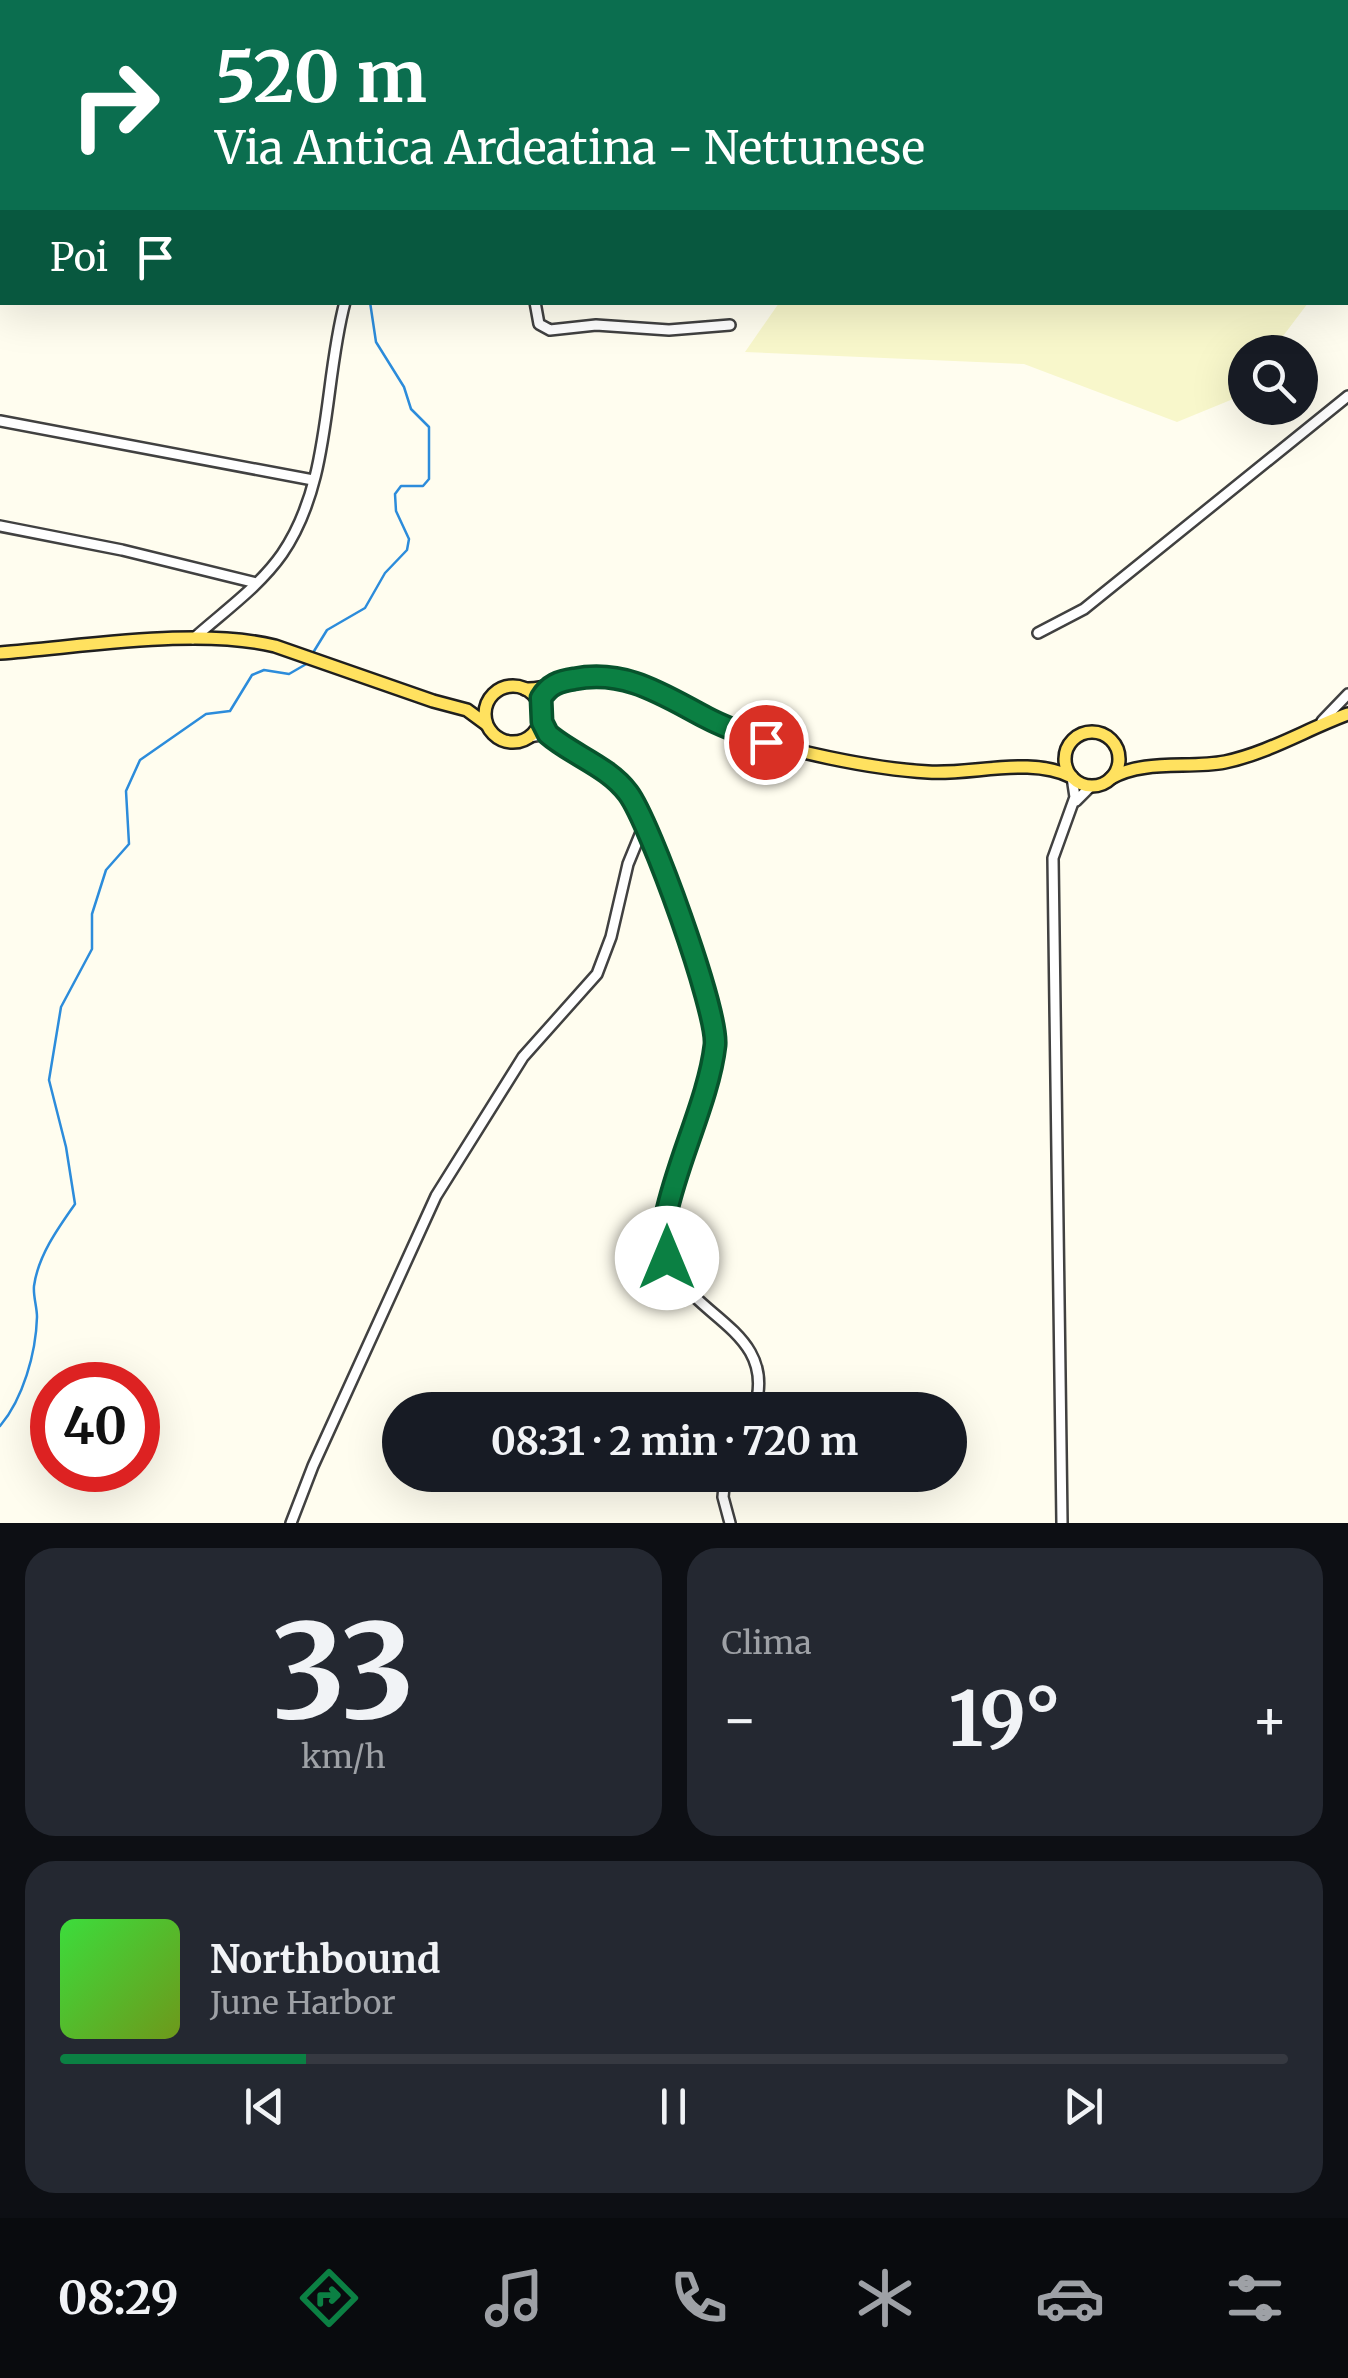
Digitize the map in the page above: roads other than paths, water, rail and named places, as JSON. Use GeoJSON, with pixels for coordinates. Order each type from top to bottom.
{"type":"FeatureCollection","features":[{"type":"Feature","properties":{"kind":"main road"},"geometry":{"type":"LineString","coordinates":[[0,653],[194,638],[244,640],[472,712],[500,740],[515,742],[529,738],[541,712],[543,694],[553,684]]}},
{"type":"Feature","properties":{"kind":"main road"},"geometry":{"type":"LineString","coordinates":[[454,707],[472,706],[510,686],[541,689],[594,676],[624,678],[766,742],[887,767],[943,772],[1028,768],[1058,771],[1091,786],[1126,770],[1228,762],[1348,714]]}},
{"type":"Feature","properties":{"kind":"main road"},"geometry":{"type":"LineString","coordinates":[[525,688],[541,712]]}},
{"type":"Feature","properties":{"kind":"main road"},"geometry":{"type":"LineString","coordinates":[[486,724],[484,710],[490,696]]}},
{"type":"Feature","properties":{"kind":"main road"},"geometry":{"type":"LineString","coordinates":[[1028,768],[1048,763],[1083,734],[1098,733],[1111,740],[1118,754],[1152,768]]}},
{"type":"Feature","properties":{"kind":"main road"},"geometry":{"type":"LineString","coordinates":[[1067,749],[1065,764],[1072,777]]}},
{"type":"Feature","properties":{"kind":"main road"},"geometry":{"type":"LineString","coordinates":[[1111,778],[1118,754]]}},
{"type":"Feature","properties":{"kind":"street"},"geometry":{"type":"LineString","coordinates":[[194,638],[256,582],[290,541],[313,480],[344,305]]}},
{"type":"Feature","properties":{"kind":"street"},"geometry":{"type":"LineString","coordinates":[[536,305],[539,324],[548,330],[599,325],[670,330],[730,325]]}},
{"type":"Feature","properties":{"kind":"street"},"geometry":{"type":"LineString","coordinates":[[1038,633],[1081,612],[1348,396]]}},
{"type":"Feature","properties":{"kind":"street"},"geometry":{"type":"LineString","coordinates":[[0,421],[313,480]]}},
{"type":"Feature","properties":{"kind":"street"},"geometry":{"type":"LineString","coordinates":[[0,526],[256,582]]}},
{"type":"Feature","properties":{"kind":"street"},"geometry":{"type":"LineString","coordinates":[[1312,729],[1348,694]]}},
{"type":"Feature","properties":{"kind":"street"},"geometry":{"type":"LineString","coordinates":[[541,712],[545,730],[555,740],[622,786],[633,800],[702,979],[715,1034],[711,1063],[667,1208],[664,1245],[679,1280],[752,1353],[758,1373],[756,1392]]}},
{"type":"Feature","properties":{"kind":"street"},"geometry":{"type":"LineString","coordinates":[[529,738],[541,735],[555,740]]}},
{"type":"Feature","properties":{"kind":"street"},"geometry":{"type":"LineString","coordinates":[[1062,1523],[1053,858],[1072,808],[1072,777]]}},
{"type":"Feature","properties":{"kind":"street"},"geometry":{"type":"LineString","coordinates":[[1072,808],[1091,786]]}},
{"type":"Feature","properties":{"kind":"street"},"geometry":{"type":"LineString","coordinates":[[292,1523],[436,1196],[522,1058],[597,974],[610,941],[628,864],[644,825]]}},
{"type":"Feature","properties":{"kind":"street"},"geometry":{"type":"LineString","coordinates":[[724,1492],[730,1523]]}},
{"type":"Feature","properties":{"kind":"waterway"},"geometry":{"type":"LineString","coordinates":[[311,656],[327,630],[365,608],[385,573],[407,550],[409,539],[396,511],[395,494],[401,486],[423,486],[429,479],[429,427],[411,409],[404,387],[376,342],[370,305]]}},
{"type":"Feature","properties":{"kind":"waterway"},"geometry":{"type":"LineString","coordinates":[[0,1426],[22,1389],[31,1360],[37,1317],[34,1286],[40,1264],[75,1204],[49,1080],[61,1007],[92,949],[92,914],[106,870],[129,844],[126,791],[140,760],[206,714],[230,711],[252,675],[264,670],[289,674],[308,663]]}}]}
